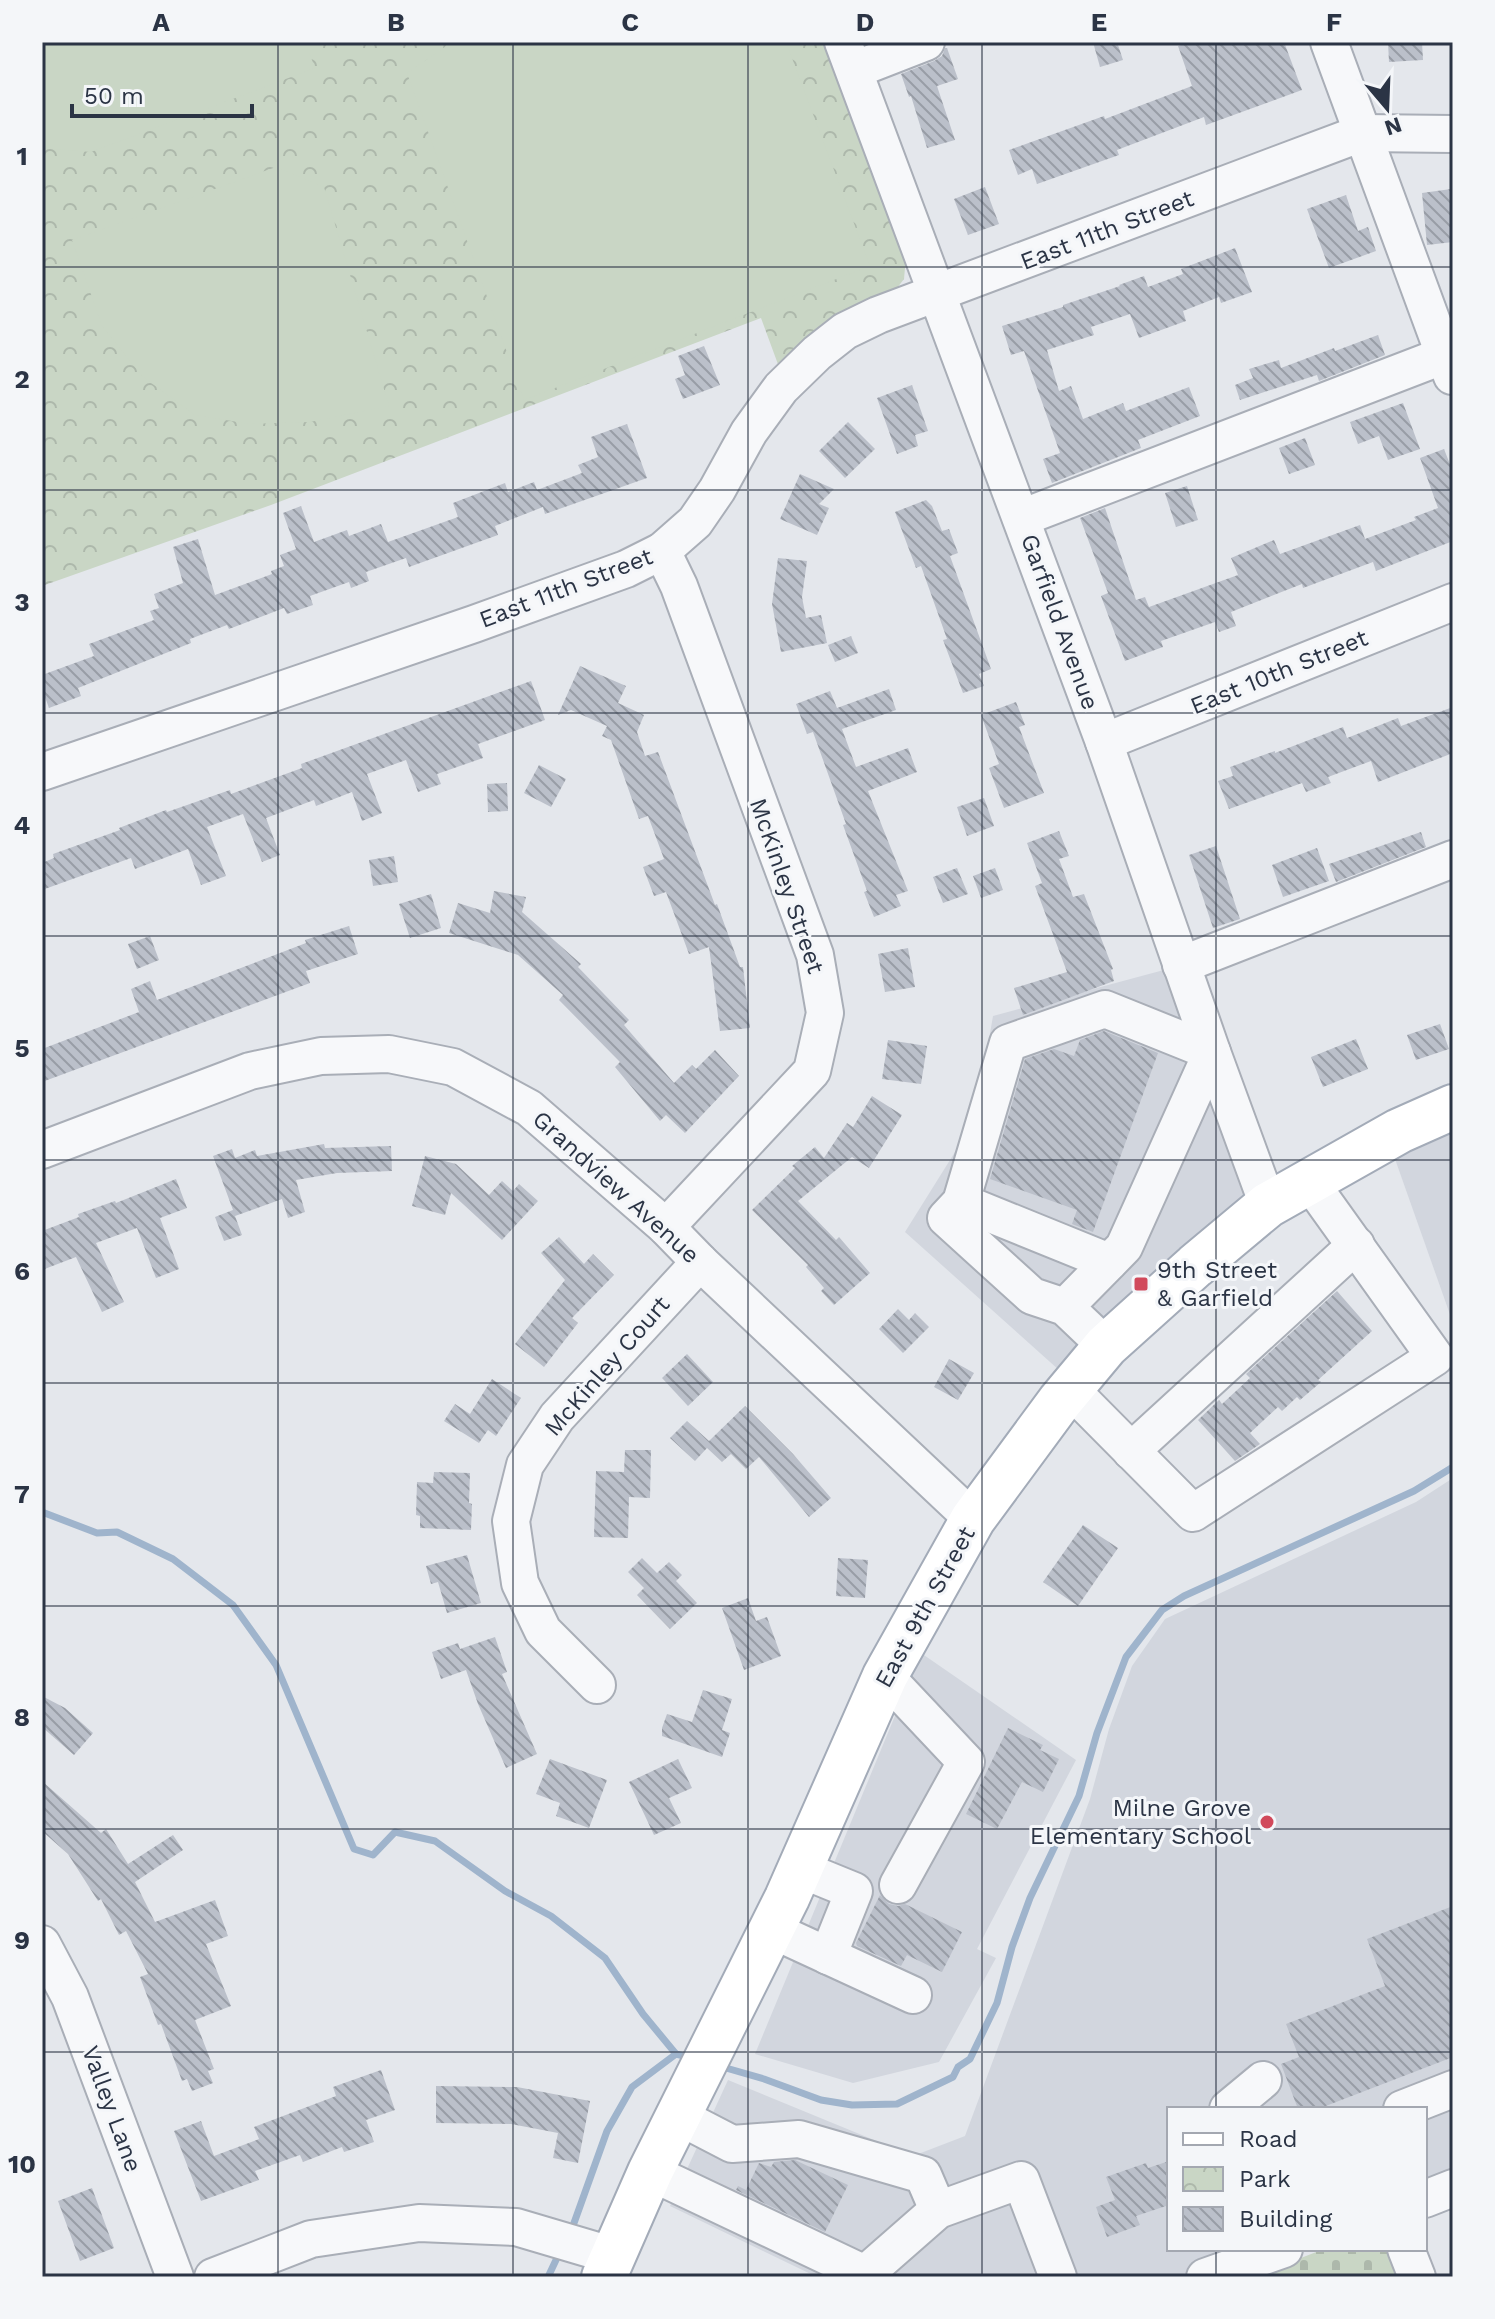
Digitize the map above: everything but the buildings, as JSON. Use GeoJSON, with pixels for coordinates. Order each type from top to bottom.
{"type":"FeatureCollection","features":[{"type":"Feature","properties":{"kind":"main road","name":"East 9th Street"},"geometry":{"type":"LineString","coordinates":[[609,2266],[650,2172],[772,1930],[885,1676],[973,1519],[1106,1346],[1195,1266],[1268,1205],[1399,1131],[1453,1107]]}},
{"type":"Feature","properties":{"kind":"street"},"geometry":{"type":"LineString","coordinates":[[848,56],[926,42]]}},
{"type":"Feature","properties":{"kind":"street"},"geometry":{"type":"LineString","coordinates":[[1021,518],[1449,366],[1329,42]]}},
{"type":"Feature","properties":{"kind":"street","name":"Garfield Avenue"},"geometry":{"type":"LineString","coordinates":[[848,56],[1104,742],[1268,1205]]}},
{"type":"Feature","properties":{"kind":"street","name":"East 11th Street"},"geometry":{"type":"LineString","coordinates":[[42,772],[474,624],[626,569],[662,551],[695,522],[717,490],[749,432],[781,388],[845,331],[878,315],[1362,133],[1453,134]]}},
{"type":"Feature","properties":{"kind":"street","name":"McKinley Street"},"geometry":{"type":"LineString","coordinates":[[662,551],[685,601],[815,955],[825,1013],[812,1071],[666,1227]]}},
{"type":"Feature","properties":{"kind":"street","name":"East 10th Street"},"geometry":{"type":"LineString","coordinates":[[1104,742],[1453,602]]}},
{"type":"Feature","properties":{"kind":"street"},"geometry":{"type":"LineString","coordinates":[[1181,965],[1453,859]]}},
{"type":"Feature","properties":{"kind":"street"},"geometry":{"type":"LineString","coordinates":[[1065,1307],[1124,1247],[1212,1052],[1105,1009],[1008,1043],[961,1202],[946,1218],[1032,1296],[1065,1307],[1106,1346]]}},
{"type":"Feature","properties":{"kind":"street","name":"Grandview Avenue"},"geometry":{"type":"LineString","coordinates":[[42,1150],[250,1071],[321,1056],[389,1054],[453,1067],[529,1108],[666,1227],[973,1519]]}},
{"type":"Feature","properties":{"kind":"street"},"geometry":{"type":"LineString","coordinates":[[1070,1389],[1193,1513],[1435,1357],[1309,1181]]}},
{"type":"Feature","properties":{"kind":"street"},"geometry":{"type":"LineString","coordinates":[[961,1202],[1109,1262]]}},
{"type":"Feature","properties":{"kind":"street"},"geometry":{"type":"LineString","coordinates":[[1131,1451],[1356,1245]]}},
{"type":"Feature","properties":{"kind":"street","name":"McKinley Court"},"geometry":{"type":"LineString","coordinates":[[597,1685],[543,1631],[520,1583],[511,1521],[525,1465],[557,1417],[700,1262]]}},
{"type":"Feature","properties":{"kind":"street"},"geometry":{"type":"LineString","coordinates":[[885,1676],[966,1762],[898,1885]]}},
{"type":"Feature","properties":{"kind":"street"},"geometry":{"type":"LineString","coordinates":[[800,1869],[854,1891],[828,1956]]}},
{"type":"Feature","properties":{"kind":"street"},"geometry":{"type":"LineString","coordinates":[[772,1930],[913,1995]]}},
{"type":"Feature","properties":{"kind":"street","name":"Valley Lane"},"geometry":{"type":"LineString","coordinates":[[42,1944],[70,1997],[175,2277]]}},
{"type":"Feature","properties":{"kind":"street"},"geometry":{"type":"LineString","coordinates":[[1230,2107],[1263,2080]]}},
{"type":"Feature","properties":{"kind":"street"},"geometry":{"type":"LineString","coordinates":[[1407,2107],[1453,2089]]}},
{"type":"Feature","properties":{"kind":"street"},"geometry":{"type":"LineString","coordinates":[[678,2116],[732,2144],[799,2139],[923,2175],[938,2210]]}},
{"type":"Feature","properties":{"kind":"street"},"geometry":{"type":"LineString","coordinates":[[650,2172],[865,2276],[938,2210],[1021,2180],[1058,2277]]}},
{"type":"Feature","properties":{"kind":"street"},"geometry":{"type":"LineString","coordinates":[[1427,2198],[1453,2188]]}},
{"type":"Feature","properties":{"kind":"street"},"geometry":{"type":"LineString","coordinates":[[213,2277],[311,2239],[419,2223],[516,2227],[609,2266]]}},
{"type":"Feature","properties":{"kind":"street"},"geometry":{"type":"LineString","coordinates":[[1205,2277],[1244,2256],[1273,2251]]}},
{"type":"Feature","properties":{"kind":"street"},"geometry":{"type":"LineString","coordinates":[[1407,2251],[1417,2277]]}},
{"type":"Feature","properties":{"kind":"shaded area"},"geometry":{"type":"Polygon","coordinates":[[[1175,967],[1256,1206],[1069,1379],[905,1232],[975,1120],[993,1016],[1175,967]]]}},
{"type":"Feature","properties":{"kind":"shaded area"},"geometry":{"type":"Polygon","coordinates":[[[1453,1133],[1453,1323],[1395,1159],[1453,1133]]]}},
{"type":"Feature","properties":{"kind":"shaded area","name":"Milne Grove Elementary School"},"geometry":{"type":"Polygon","coordinates":[[[1453,1478],[1453,2175],[1427,2184],[1427,2107],[1167,2107],[1167,2251],[1245,2251],[1176,2277],[817,2277],[670,2206],[728,2080],[913,2156],[965,2136],[1090,1799],[1109,1729],[1132,1666],[1165,1619],[1416,1502],[1453,1478]]]}},
{"type":"Feature","properties":{"kind":"shaded area"},"geometry":{"type":"Polygon","coordinates":[[[921,1653],[1076,1760],[977,1949],[996,1958],[939,2062],[853,2083],[755,2054],[921,1653]]]}},
{"type":"Feature","properties":{"kind":"green space"},"geometry":{"type":"Polygon","coordinates":[[[42,42],[825,42],[906,257],[904,279],[897,288],[779,367],[761,318],[271,505],[42,586],[42,42]]]}},
{"type":"Feature","properties":{"kind":"green space"},"geometry":{"type":"Polygon","coordinates":[[[42,42],[305,42],[315,68],[91,152],[42,148],[42,42]]]}},
{"type":"Feature","properties":{"kind":"green space"},"geometry":{"type":"Polygon","coordinates":[[[452,42],[786,42],[870,266],[524,400],[407,73],[452,42]]]}},
{"type":"Feature","properties":{"kind":"green space"},"geometry":{"type":"Polygon","coordinates":[[[276,167],[324,187],[389,406],[310,422],[250,424],[195,415],[143,377],[102,326],[72,240],[276,167]]]}},
{"type":"Feature","properties":{"kind":"green space"},"geometry":{"type":"Polygon","coordinates":[[[1319,2251],[1389,2251],[1399,2277],[1252,2277],[1319,2251]]]}},
{"type":"Feature","properties":{"kind":"waterway"},"geometry":{"type":"LineString","coordinates":[[719,2066],[821,2100],[852,2105],[897,2104],[953,2077],[958,2067],[970,2059],[997,2003],[1012,1947],[1030,1898],[1079,1796],[1097,1733],[1126,1657],[1162,1610],[1184,1596],[1414,1491],[1453,1467]]}},
{"type":"Feature","properties":{"kind":"waterway"},"geometry":{"type":"LineString","coordinates":[[42,1512],[97,1533],[117,1532],[173,1559],[233,1605],[276,1665],[354,1849],[373,1855],[395,1832],[435,1841],[505,1891],[551,1916],[605,1958],[643,2014],[676,2054],[692,2058]]}},
{"type":"Feature","properties":{"kind":"waterway"},"geometry":{"type":"LineString","coordinates":[[574,2223],[607,2131],[632,2087],[676,2054]]}},
{"type":"Feature","properties":{"kind":"waterway"},"geometry":{"type":"LineString","coordinates":[[548,2277],[556,2260]]}},
{"type":"Feature","properties":{"kind":"place","name":"9th Street & Garfield"},"geometry":{"type":"Point","coordinates":[1141,1284]}},
{"type":"Feature","properties":{"kind":"place","name":"Milne Grove Elementary School"},"geometry":{"type":"Point","coordinates":[1267,1822]}}]}
